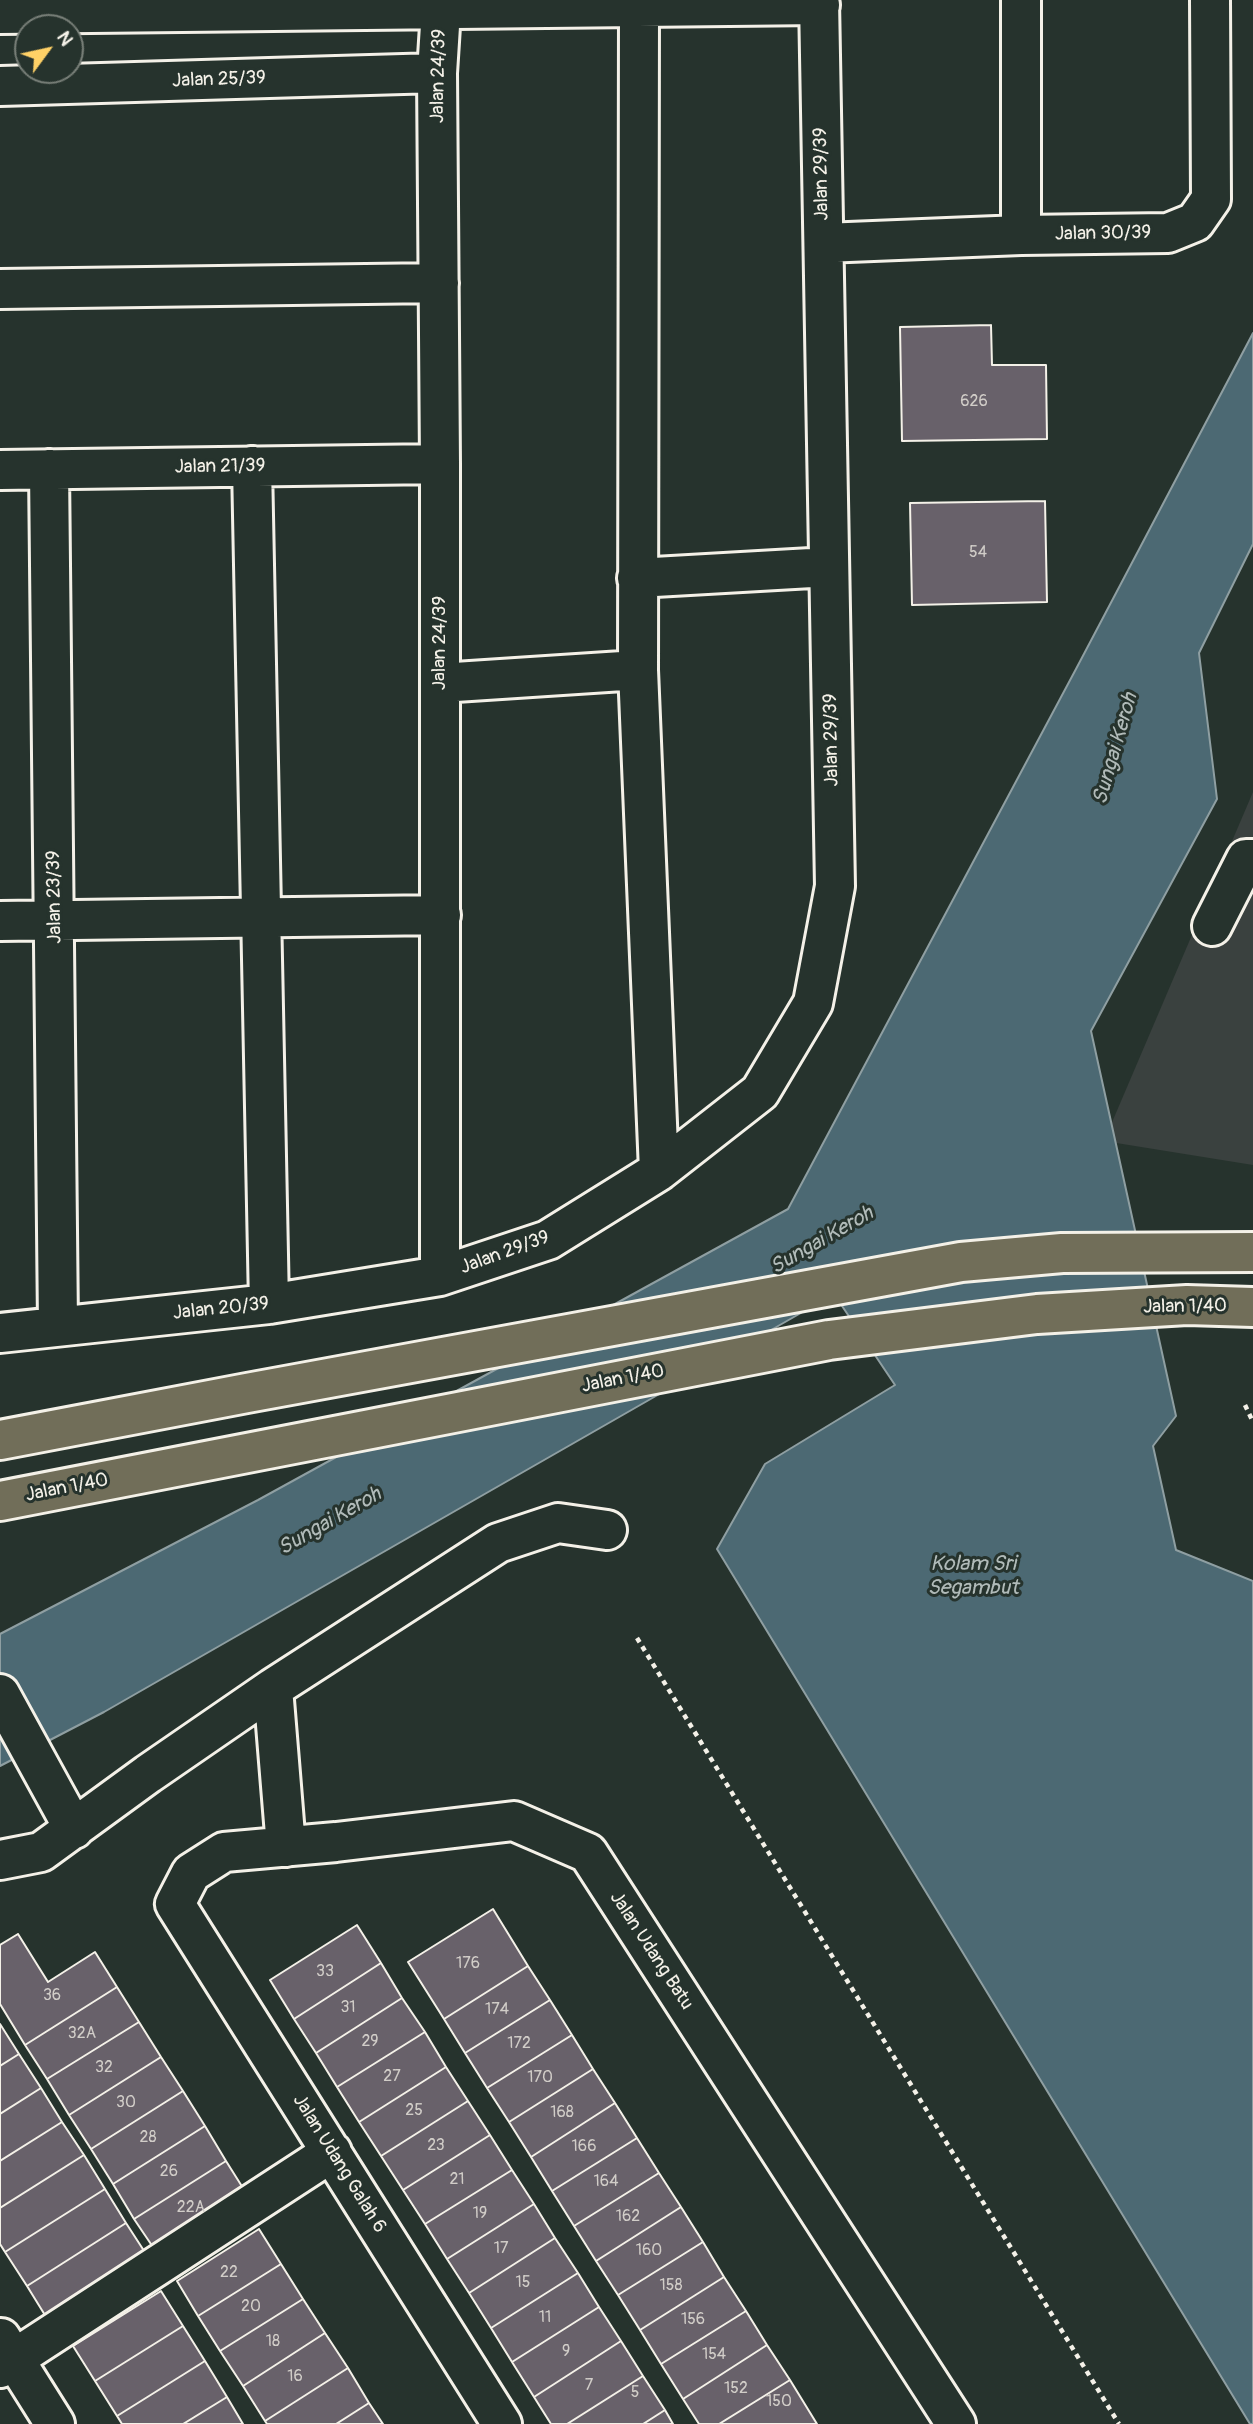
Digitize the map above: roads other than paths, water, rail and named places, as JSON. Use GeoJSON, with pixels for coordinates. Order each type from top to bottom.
{"type":"FeatureCollection","features":[{"type":"Feature","properties":{"kind":"main road"},"geometry":{"type":"LineString","coordinates":[[0,1440],[247,1392],[961,1262],[1062,1253],[1253,1252]]}},
{"type":"Feature","properties":{"kind":"main road","name":"Jalan 1/40"},"geometry":{"type":"LineString","coordinates":[[0,1501],[829,1339],[1037,1314],[1188,1305],[1253,1307]]}},
{"type":"Feature","properties":{"kind":"street"},"geometry":{"type":"LineString","coordinates":[[1021,0],[1021,235]]}},
{"type":"Feature","properties":{"kind":"street","name":"Jalan 30/39"},"geometry":{"type":"LineString","coordinates":[[824,243],[1021,235],[1168,233],[1195,222],[1211,200],[1210,0]]}},
{"type":"Feature","properties":{"kind":"street"},"geometry":{"type":"LineString","coordinates":[[18,9],[441,10],[820,3]]}},
{"type":"Feature","properties":{"kind":"street","name":"Jalan 29/39"},"geometry":{"type":"LineString","coordinates":[[440,1276],[548,1240],[659,1171],[760,1091],[813,1003],[835,886],[820,3]]}},
{"type":"Feature","properties":{"kind":"street"},"geometry":{"type":"LineString","coordinates":[[639,7],[638,670],[659,1171]]}},
{"type":"Feature","properties":{"kind":"street","name":"Jalan 24/39"},"geometry":{"type":"LineString","coordinates":[[440,1276],[437,73],[441,10]]}},
{"type":"Feature","properties":{"kind":"street","name":"Jalan 25/39"},"geometry":{"type":"LineString","coordinates":[[0,86],[437,73]]}},
{"type":"Feature","properties":{"kind":"street"},"geometry":{"type":"LineString","coordinates":[[0,289],[439,283]]}},
{"type":"Feature","properties":{"kind":"street","name":"Jalan 21/39"},"geometry":{"type":"LineString","coordinates":[[0,470],[440,464]]}},
{"type":"Feature","properties":{"kind":"street"},"geometry":{"type":"LineString","coordinates":[[252,466],[269,1304]]}},
{"type":"Feature","properties":{"kind":"street","name":"Jalan 23/39"},"geometry":{"type":"LineString","coordinates":[[49,469],[58,1325]]}},
{"type":"Feature","properties":{"kind":"street"},"geometry":{"type":"LineString","coordinates":[[637,578],[829,567]]}},
{"type":"Feature","properties":{"kind":"street"},"geometry":{"type":"LineString","coordinates":[[440,683],[638,670]]}},
{"type":"Feature","properties":{"kind":"street"},"geometry":{"type":"LineString","coordinates":[[1212,926],[1246,859],[1253,859]]}},
{"type":"Feature","properties":{"kind":"street"},"geometry":{"type":"LineString","coordinates":[[0,920],[441,915]]}},
{"type":"Feature","properties":{"kind":"street","name":"Jalan 20/39"},"geometry":{"type":"LineString","coordinates":[[0,1333],[269,1304],[440,1276]]}},
{"type":"Feature","properties":{"kind":"street"},"geometry":{"type":"LineString","coordinates":[[0,1860],[41,1852],[273,1688],[498,1543],[558,1523],[607,1530]]}},
{"type":"Feature","properties":{"kind":"street"},"geometry":{"type":"LineString","coordinates":[[273,1688],[286,1847]]}},
{"type":"Feature","properties":{"kind":"street"},"geometry":{"type":"LineString","coordinates":[[0,1695],[73,1828]]}},
{"type":"Feature","properties":{"kind":"street","name":"Jalan Udang Batu"},"geometry":{"type":"LineString","coordinates":[[175,1905],[191,1873],[224,1852],[514,1821],[588,1853],[951,2422]]}},
{"type":"Feature","properties":{"kind":"street","name":"Jalan Udang Galah 6"},"geometry":{"type":"LineString","coordinates":[[175,1905],[502,2424]]}},
{"type":"Feature","properties":{"kind":"street"},"geometry":{"type":"LineString","coordinates":[[55,2424],[5,2354],[332,2152]]}},
{"type":"Feature","properties":{"kind":"water","name":"Kolam Sri Segambut"},"geometry":{"type":"Polygon","coordinates":[[[1253,333],[1253,544],[1199,653],[1217,799],[1091,1031],[1176,1416],[1153,1446],[1176,1550],[1253,1581],[1253,2424],[1250,2424],[717,1549],[765,1464],[895,1385],[834,1294],[104,1712],[0,1766],[0,1634],[258,1500],[788,1209],[1253,333]]]}},
{"type":"Feature","properties":{"kind":"water label","name":"Sungai Keroh"},"geometry":{"type":"Point","coordinates":[1116,749]}},
{"type":"Feature","properties":{"kind":"water label","name":"Sungai Keroh"},"geometry":{"type":"Point","coordinates":[822,1241]}},
{"type":"Feature","properties":{"kind":"water label","name":"Sungai Keroh"},"geometry":{"type":"Point","coordinates":[330,1522]}}]}
